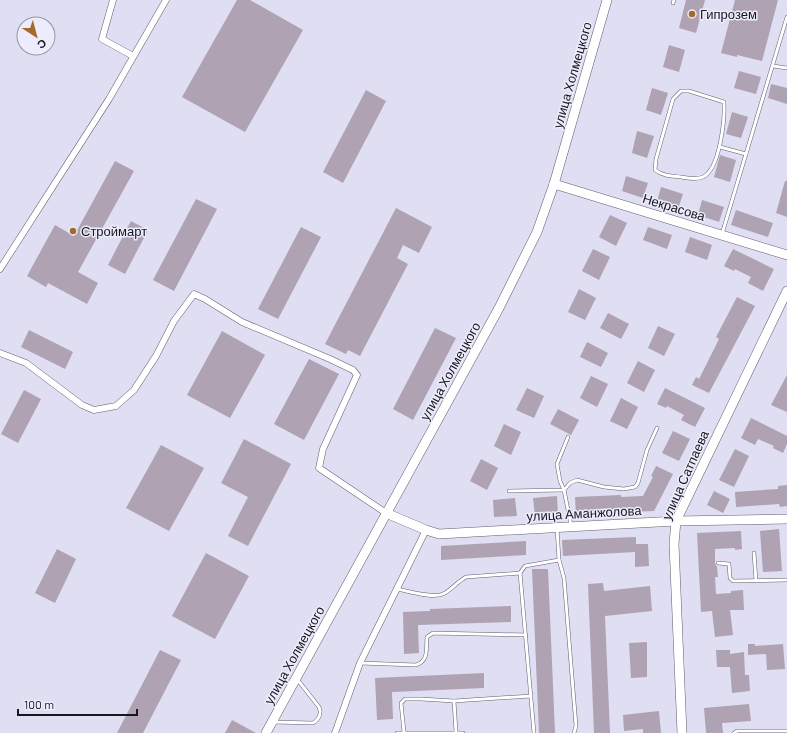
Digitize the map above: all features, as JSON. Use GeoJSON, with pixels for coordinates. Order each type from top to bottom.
{"type":"FeatureCollection","features":[{"type":"Feature","properties":{"kind":"street"},"geometry":{"type":"LineString","coordinates":[[113,0],[102,39],[133,56]]}},
{"type":"Feature","properties":{"kind":"street"},"geometry":{"type":"LineString","coordinates":[[0,269],[109,98],[166,0]]}},
{"type":"Feature","properties":{"kind":"street","name":"улица Холмецкого"},"geometry":{"type":"LineString","coordinates":[[266,733],[499,308],[537,232],[554,184],[606,0]]}},
{"type":"Feature","properties":{"kind":"street","name":"Некрасова"},"geometry":{"type":"LineString","coordinates":[[554,184],[787,255]]}},
{"type":"Feature","properties":{"kind":"street","name":"улица Сатпаева"},"geometry":{"type":"LineString","coordinates":[[682,733],[674,544],[676,521],[787,291]]}},
{"type":"Feature","properties":{"kind":"street"},"geometry":{"type":"LineString","coordinates":[[0,353],[26,363],[50,379],[82,405],[94,410],[116,406],[134,390],[156,356],[174,321],[194,294],[242,322],[353,370],[357,375],[323,449],[319,468],[386,513]]}},
{"type":"Feature","properties":{"kind":"street","name":"улица Аманжолова"},"geometry":{"type":"LineString","coordinates":[[386,513],[439,534],[676,521],[787,519]]}},
{"type":"Feature","properties":{"kind":"street"},"geometry":{"type":"LineString","coordinates":[[335,733],[360,663],[426,530]]}},
{"type":"Feature","properties":{"kind":"lane"},"geometry":{"type":"LineString","coordinates":[[722,235],[787,17]]}},
{"type":"Feature","properties":{"kind":"lane"},"geometry":{"type":"LineString","coordinates":[[772,66],[787,68]]}},
{"type":"Feature","properties":{"kind":"lane"},"geometry":{"type":"LineString","coordinates":[[681,91],[689,91],[724,102],[720,147],[711,169],[703,177],[690,179],[661,174],[655,170],[656,160],[673,100],[681,91]]}},
{"type":"Feature","properties":{"kind":"lane"},"geometry":{"type":"LineString","coordinates":[[720,147],[746,154]]}},
{"type":"Feature","properties":{"kind":"lane"},"geometry":{"type":"LineString","coordinates":[[509,492],[564,490],[570,483],[577,480],[604,487],[624,489],[635,487],[638,483],[647,450],[657,428]]}},
{"type":"Feature","properties":{"kind":"lane"},"geometry":{"type":"LineString","coordinates":[[568,437],[557,464],[572,527]]}},
{"type":"Feature","properties":{"kind":"lane"},"geometry":{"type":"LineString","coordinates":[[556,528],[559,560],[564,586],[576,726],[574,733]]}},
{"type":"Feature","properties":{"kind":"lane"},"geometry":{"type":"LineString","coordinates":[[754,554],[756,581]]}},
{"type":"Feature","properties":{"kind":"lane"},"geometry":{"type":"LineString","coordinates":[[534,733],[520,573],[525,566],[559,560]]}},
{"type":"Feature","properties":{"kind":"lane"},"geometry":{"type":"LineString","coordinates":[[718,563],[729,564],[730,578],[734,581],[787,580]]}},
{"type":"Feature","properties":{"kind":"lane"},"geometry":{"type":"LineString","coordinates":[[397,589],[431,595],[442,595],[466,577],[520,573]]}},
{"type":"Feature","properties":{"kind":"lane"},"geometry":{"type":"LineString","coordinates":[[360,663],[416,665],[425,660],[427,637],[433,633],[526,635]]}},
{"type":"Feature","properties":{"kind":"lane"},"geometry":{"type":"LineString","coordinates":[[272,722],[313,723],[320,714],[319,707],[296,678]]}},
{"type":"Feature","properties":{"kind":"lane"},"geometry":{"type":"LineString","coordinates":[[404,732],[401,703],[405,699],[454,701],[531,696]]}},
{"type":"Feature","properties":{"kind":"lane"},"geometry":{"type":"LineString","coordinates":[[454,701],[456,732]]}},
{"type":"Feature","properties":{"kind":"lane"},"geometry":{"type":"LineString","coordinates":[[734,733],[737,731],[787,731]]}},
{"type":"Feature","properties":{"kind":"lane"},"geometry":{"type":"LineString","coordinates":[[397,733],[463,733]]}},
{"type":"Feature","properties":{"kind":"building"},"geometry":{"type":"Polygon","coordinates":[[[237,0],[250,0],[303,30],[245,132],[182,97],[237,0]]]}},
{"type":"Feature","properties":{"kind":"building","name":"Гипрозем"},"geometry":{"type":"Polygon","coordinates":[[[686,0],[705,0],[696,33],[679,28],[686,0]]]}},
{"type":"Feature","properties":{"kind":"building"},"geometry":{"type":"Polygon","coordinates":[[[735,0],[778,0],[762,61],[721,53],[735,0]]]}},
{"type":"Feature","properties":{"kind":"building"},"geometry":{"type":"Polygon","coordinates":[[[669,45],[685,50],[679,72],[663,67],[669,45]]]}},
{"type":"Feature","properties":{"kind":"building"},"geometry":{"type":"Polygon","coordinates":[[[739,71],[761,77],[756,94],[734,88],[739,71]]]}},
{"type":"Feature","properties":{"kind":"building"},"geometry":{"type":"Polygon","coordinates":[[[771,84],[787,88],[787,104],[768,98],[771,84]]]}},
{"type":"Feature","properties":{"kind":"building"},"geometry":{"type":"Polygon","coordinates":[[[652,88],[668,93],[661,115],[646,110],[652,88]]]}},
{"type":"Feature","properties":{"kind":"building"},"geometry":{"type":"Polygon","coordinates":[[[366,90],[386,101],[343,183],[323,172],[366,90]]]}},
{"type":"Feature","properties":{"kind":"building"},"geometry":{"type":"Polygon","coordinates":[[[732,112],[748,117],[741,138],[726,134],[732,112]]]}},
{"type":"Feature","properties":{"kind":"building"},"geometry":{"type":"Polygon","coordinates":[[[637,131],[654,136],[647,158],[632,153],[637,131]]]}},
{"type":"Feature","properties":{"kind":"building"},"geometry":{"type":"Polygon","coordinates":[[[720,155],[736,160],[730,182],[714,177],[720,155]]]}},
{"type":"Feature","properties":{"kind":"building"},"geometry":{"type":"Polygon","coordinates":[[[115,161],[134,171],[78,272],[98,283],[87,304],[48,283],[46,287],[27,276],[55,225],[74,236],[115,161]]]}},
{"type":"Feature","properties":{"kind":"building"},"geometry":{"type":"Polygon","coordinates":[[[626,176],[648,183],[643,198],[622,191],[626,176]]]}},
{"type":"Feature","properties":{"kind":"building"},"geometry":{"type":"Polygon","coordinates":[[[785,181],[787,181],[787,217],[776,213],[785,181]]]}},
{"type":"Feature","properties":{"kind":"building"},"geometry":{"type":"Polygon","coordinates":[[[661,187],[683,194],[678,209],[657,202],[661,187]]]}},
{"type":"Feature","properties":{"kind":"building"},"geometry":{"type":"Polygon","coordinates":[[[196,199],[217,209],[174,291],[153,280],[196,199]]]}},
{"type":"Feature","properties":{"kind":"building"},"geometry":{"type":"Polygon","coordinates":[[[702,200],[724,207],[719,222],[698,215],[702,200]]]}},
{"type":"Feature","properties":{"kind":"building"},"geometry":{"type":"Polygon","coordinates":[[[396,208],[432,227],[419,253],[403,245],[397,258],[408,264],[360,356],[348,350],[346,354],[325,344],[396,208]]]}},
{"type":"Feature","properties":{"kind":"building"},"geometry":{"type":"Polygon","coordinates":[[[736,210],[773,223],[768,237],[731,225],[736,210]]]}},
{"type":"Feature","properties":{"kind":"building"},"geometry":{"type":"Polygon","coordinates":[[[610,215],[627,223],[616,246],[599,237],[610,215]]]}},
{"type":"Feature","properties":{"kind":"building"},"geometry":{"type":"Polygon","coordinates":[[[131,221],[148,230],[125,274],[108,265],[131,221]]]}},
{"type":"Feature","properties":{"kind":"building"},"geometry":{"type":"Polygon","coordinates":[[[301,227],[321,237],[278,319],[258,309],[301,227]]]}},
{"type":"Feature","properties":{"kind":"building"},"geometry":{"type":"Polygon","coordinates":[[[648,227],[672,235],[667,249],[643,240],[648,227]]]}},
{"type":"Feature","properties":{"kind":"building"},"geometry":{"type":"Polygon","coordinates":[[[690,237],[712,245],[707,260],[685,252],[690,237]]]}},
{"type":"Feature","properties":{"kind":"building"},"geometry":{"type":"Polygon","coordinates":[[[593,249],[610,257],[599,280],[582,271],[593,249]]]}},
{"type":"Feature","properties":{"kind":"building"},"geometry":{"type":"Polygon","coordinates":[[[733,249],[774,269],[763,291],[748,283],[751,277],[735,269],[734,271],[724,266],[733,249]]]}},
{"type":"Feature","properties":{"kind":"building"},"geometry":{"type":"Polygon","coordinates":[[[579,289],[596,298],[585,320],[568,312],[579,289]]]}},
{"type":"Feature","properties":{"kind":"building"},"geometry":{"type":"Polygon","coordinates":[[[737,297],[755,306],[709,393],[692,385],[696,377],[699,379],[719,339],[716,337],[737,297]]]}},
{"type":"Feature","properties":{"kind":"building"},"geometry":{"type":"Polygon","coordinates":[[[608,313],[629,324],[621,339],[600,328],[608,313]]]}},
{"type":"Feature","properties":{"kind":"building"},"geometry":{"type":"Polygon","coordinates":[[[658,326],[675,334],[664,356],[648,348],[658,326]]]}},
{"type":"Feature","properties":{"kind":"building"},"geometry":{"type":"Polygon","coordinates":[[[435,328],[456,338],[413,420],[393,409],[435,328]]]}},
{"type":"Feature","properties":{"kind":"building"},"geometry":{"type":"Polygon","coordinates":[[[29,330],[73,352],[65,369],[21,347],[29,330]]]}},
{"type":"Feature","properties":{"kind":"building"},"geometry":{"type":"Polygon","coordinates":[[[222,331],[265,355],[230,418],[187,395],[222,331]]]}},
{"type":"Feature","properties":{"kind":"building"},"geometry":{"type":"Polygon","coordinates":[[[587,342],[608,353],[601,367],[580,357],[587,342]]]}},
{"type":"Feature","properties":{"kind":"building"},"geometry":{"type":"Polygon","coordinates":[[[309,359],[339,374],[304,440],[274,424],[309,359]]]}},
{"type":"Feature","properties":{"kind":"building"},"geometry":{"type":"Polygon","coordinates":[[[638,361],[655,370],[644,392],[627,383],[638,361]]]}},
{"type":"Feature","properties":{"kind":"building"},"geometry":{"type":"Polygon","coordinates":[[[787,375],[787,412],[771,405],[787,375]]]}},
{"type":"Feature","properties":{"kind":"building"},"geometry":{"type":"Polygon","coordinates":[[[591,376],[608,384],[597,407],[580,398],[591,376]]]}},
{"type":"Feature","properties":{"kind":"building"},"geometry":{"type":"Polygon","coordinates":[[[527,388],[544,396],[534,418],[516,410],[527,388]]]}},
{"type":"Feature","properties":{"kind":"building"},"geometry":{"type":"Polygon","coordinates":[[[665,388],[705,408],[695,427],[681,420],[684,415],[667,406],[666,408],[657,404],[665,388]]]}},
{"type":"Feature","properties":{"kind":"building"},"geometry":{"type":"Polygon","coordinates":[[[24,390],[41,399],[18,443],[1,434],[24,390]]]}},
{"type":"Feature","properties":{"kind":"building"},"geometry":{"type":"Polygon","coordinates":[[[621,398],[638,407],[627,429],[610,421],[621,398]]]}},
{"type":"Feature","properties":{"kind":"building"},"geometry":{"type":"Polygon","coordinates":[[[558,409],[579,420],[571,435],[550,424],[558,409]]]}},
{"type":"Feature","properties":{"kind":"building"},"geometry":{"type":"Polygon","coordinates":[[[751,418],[787,436],[787,444],[783,453],[773,448],[774,446],[758,439],[755,445],[741,438],[751,418]]]}},
{"type":"Feature","properties":{"kind":"building"},"geometry":{"type":"Polygon","coordinates":[[[504,424],[521,432],[511,455],[494,446],[504,424]]]}},
{"type":"Feature","properties":{"kind":"building"},"geometry":{"type":"Polygon","coordinates":[[[673,431],[690,439],[679,461],[662,453],[673,431]]]}},
{"type":"Feature","properties":{"kind":"building"},"geometry":{"type":"Polygon","coordinates":[[[244,439],[291,464],[248,546],[228,536],[248,497],[221,483],[244,439]]]}},
{"type":"Feature","properties":{"kind":"building"},"geometry":{"type":"Polygon","coordinates":[[[161,445],[204,468],[169,531],[126,508],[161,445]]]}},
{"type":"Feature","properties":{"kind":"building"},"geometry":{"type":"Polygon","coordinates":[[[735,449],[749,456],[734,487],[719,480],[735,449]]]}},
{"type":"Feature","properties":{"kind":"building"},"geometry":{"type":"Polygon","coordinates":[[[481,459],[498,468],[487,490],[470,481],[481,459]]]}},
{"type":"Feature","properties":{"kind":"building"},"geometry":{"type":"Polygon","coordinates":[[[656,466],[673,474],[654,511],[576,514],[575,497],[621,495],[621,497],[643,496],[653,477],[651,476],[656,466]]]}},
{"type":"Feature","properties":{"kind":"building"},"geometry":{"type":"Polygon","coordinates":[[[787,485],[787,506],[780,507],[779,504],[736,507],[735,492],[778,489],[778,486],[787,485]]]}},
{"type":"Feature","properties":{"kind":"building"},"geometry":{"type":"Polygon","coordinates":[[[714,491],[730,499],[723,513],[707,505],[714,491]]]}},
{"type":"Feature","properties":{"kind":"building"},"geometry":{"type":"Polygon","coordinates":[[[557,496],[558,514],[535,516],[533,498],[557,496]]]}},
{"type":"Feature","properties":{"kind":"building"},"geometry":{"type":"Polygon","coordinates":[[[515,498],[517,516],[494,517],[493,500],[515,498]]]}},
{"type":"Feature","properties":{"kind":"building"},"geometry":{"type":"Polygon","coordinates":[[[779,529],[782,571],[763,572],[760,531],[779,529]]]}},
{"type":"Feature","properties":{"kind":"building"},"geometry":{"type":"Polygon","coordinates":[[[741,531],[742,549],[715,549],[715,563],[717,566],[718,577],[715,577],[716,594],[731,593],[731,591],[743,590],[744,610],[730,610],[733,635],[715,637],[712,611],[701,612],[697,533],[741,531]]]}},
{"type":"Feature","properties":{"kind":"building"},"geometry":{"type":"Polygon","coordinates":[[[636,537],[636,544],[648,544],[649,566],[635,567],[635,552],[563,556],[562,540],[636,537]]]}},
{"type":"Feature","properties":{"kind":"building"},"geometry":{"type":"Polygon","coordinates":[[[526,541],[526,555],[441,560],[441,546],[526,541]]]}},
{"type":"Feature","properties":{"kind":"building"},"geometry":{"type":"Polygon","coordinates":[[[57,549],[76,559],[55,603],[35,593],[57,549]]]}},
{"type":"Feature","properties":{"kind":"building"},"geometry":{"type":"Polygon","coordinates":[[[206,553],[249,576],[215,639],[172,616],[206,553]]]}},
{"type":"Feature","properties":{"kind":"building"},"geometry":{"type":"Polygon","coordinates":[[[532,569],[548,569],[555,733],[539,733],[532,569]]]}},
{"type":"Feature","properties":{"kind":"building"},"geometry":{"type":"Polygon","coordinates":[[[603,583],[604,591],[650,586],[652,611],[605,616],[610,733],[594,733],[588,584],[603,583]]]}},
{"type":"Feature","properties":{"kind":"building"},"geometry":{"type":"Polygon","coordinates":[[[511,606],[511,622],[418,625],[419,653],[404,654],[403,612],[430,611],[430,609],[511,606]]]}},
{"type":"Feature","properties":{"kind":"building"},"geometry":{"type":"Polygon","coordinates":[[[647,642],[647,677],[631,678],[629,643],[647,642]]]}},
{"type":"Feature","properties":{"kind":"building"},"geometry":{"type":"Polygon","coordinates":[[[748,644],[755,644],[755,646],[783,644],[785,669],[767,670],[766,654],[748,655],[748,644]]]}},
{"type":"Feature","properties":{"kind":"building"},"geometry":{"type":"Polygon","coordinates":[[[160,650],[181,660],[143,733],[117,733],[160,650]]]}},
{"type":"Feature","properties":{"kind":"building"},"geometry":{"type":"Polygon","coordinates":[[[716,650],[730,650],[730,654],[744,652],[745,675],[749,675],[750,691],[732,693],[730,667],[717,667],[716,650]]]}},
{"type":"Feature","properties":{"kind":"building"},"geometry":{"type":"Polygon","coordinates":[[[484,673],[484,688],[392,692],[393,719],[377,720],[375,678],[484,673]]]}},
{"type":"Feature","properties":{"kind":"building"},"geometry":{"type":"Polygon","coordinates":[[[749,704],[751,721],[722,723],[723,733],[706,733],[704,708],[749,704]]]}},
{"type":"Feature","properties":{"kind":"building"},"geometry":{"type":"Polygon","coordinates":[[[659,711],[661,733],[643,733],[643,729],[624,731],[623,715],[659,711]]]}},
{"type":"Feature","properties":{"kind":"building"},"geometry":{"type":"Polygon","coordinates":[[[232,720],[256,733],[225,733],[232,720]]]}},
{"type":"Feature","properties":{"kind":"place","name":"Гипрозем"},"geometry":{"type":"Point","coordinates":[692,14]}},
{"type":"Feature","properties":{"kind":"place","name":"Строймарт"},"geometry":{"type":"Point","coordinates":[73,231]}}]}
